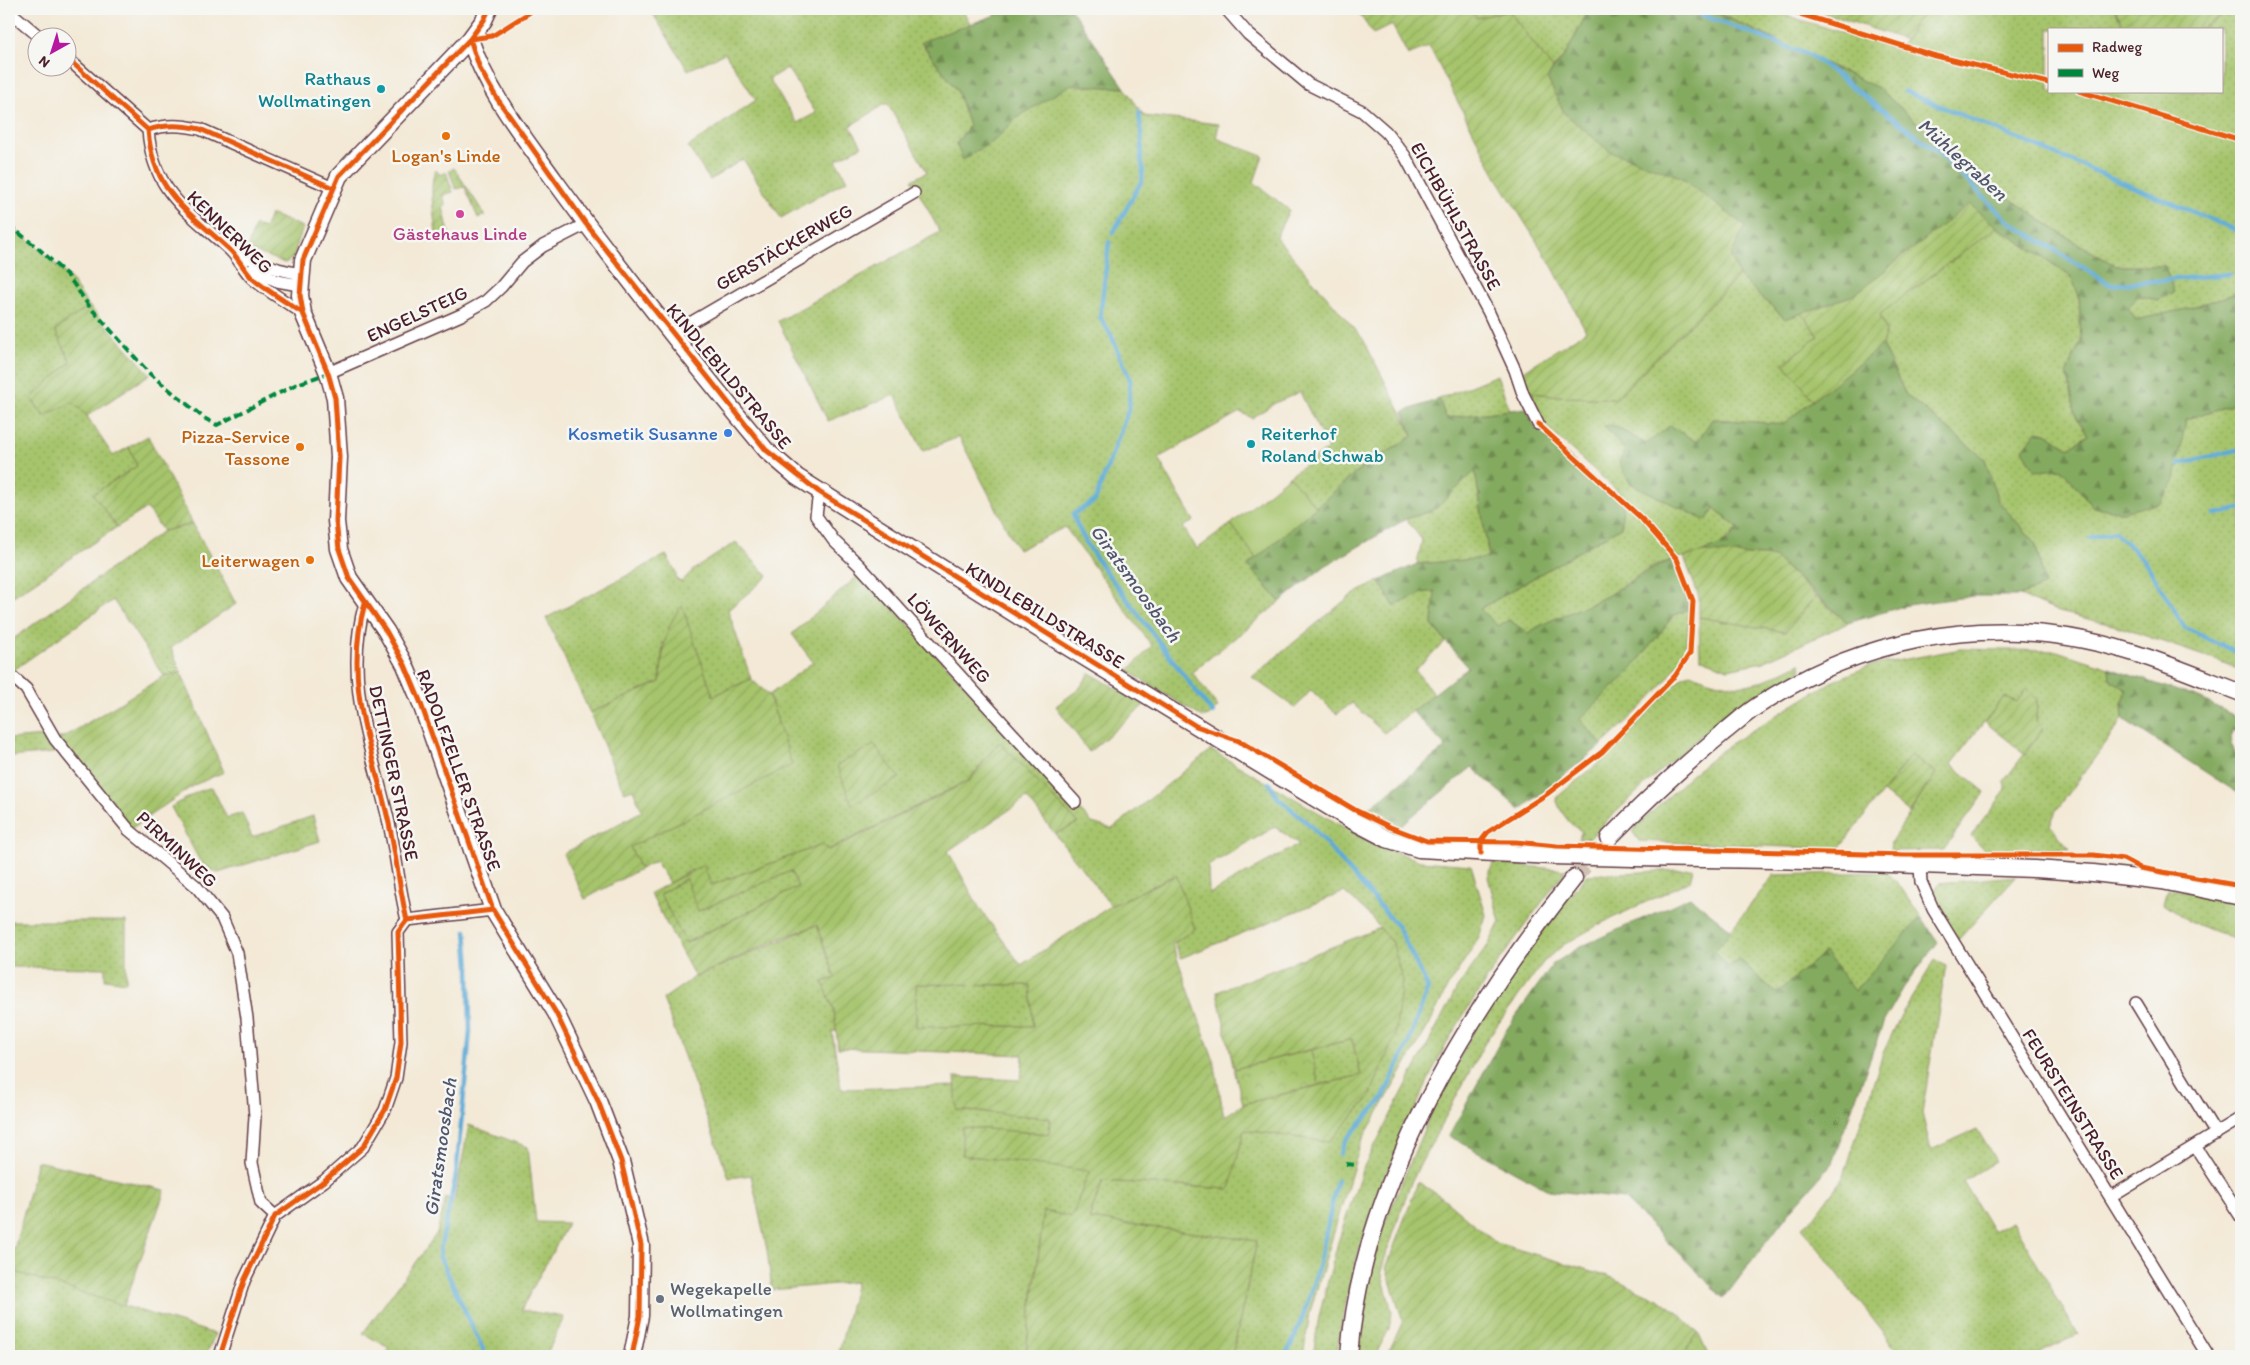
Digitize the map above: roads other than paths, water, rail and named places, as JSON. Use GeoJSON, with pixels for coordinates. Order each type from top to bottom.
{"type":"FeatureCollection","features":[{"type":"Feature","properties":{"kind":"main road","name":"RADOLFZELLER STRASSE"},"geometry":{"type":"LineString","coordinates":[[489,9],[484,20],[470,39],[338,176],[303,260],[300,279],[302,313],[328,373],[338,421],[339,457],[336,521],[339,549],[348,578],[386,631],[415,687],[493,910],[556,1013],[598,1101],[621,1161],[640,1245],[640,1316],[632,1356]]}},
{"type":"Feature","properties":{"kind":"main road","name":"KINDLEBILDSTRASSE"},"geometry":{"type":"LineString","coordinates":[[470,39],[480,69],[496,97],[586,224],[766,450],[819,492],[1264,768],[1349,819],[1387,839],[1419,849],[1552,856],[1775,860],[2093,873],[2162,882],[2241,897]]}},
{"type":"Feature","properties":{"kind":"main road"},"geometry":{"type":"LineString","coordinates":[[1609,838],[1650,796],[1760,704],[1812,674],[1871,651],[1926,637],[1968,632],[2013,632],[2083,640],[2136,653],[2241,693]]}},
{"type":"Feature","properties":{"kind":"main road"},"geometry":{"type":"LineString","coordinates":[[1349,1356],[1358,1290],[1370,1242],[1389,1184],[1452,1055],[1484,999],[1528,936],[1574,878]]}},
{"type":"Feature","properties":{"kind":"street","name":"EICHBÜHLSTRASSE"},"geometry":{"type":"LineString","coordinates":[[1226,9],[1248,34],[1308,84],[1362,111],[1386,132],[1406,156],[1489,313],[1515,370],[1523,394],[1538,424]]}},
{"type":"Feature","properties":{"kind":"street"},"geometry":{"type":"LineString","coordinates":[[9,12],[29,28]]}},
{"type":"Feature","properties":{"kind":"street"},"geometry":{"type":"LineString","coordinates":[[78,69],[148,130],[164,125],[181,125],[200,129],[333,188]]}},
{"type":"Feature","properties":{"kind":"street","name":"KENNERWEG"},"geometry":{"type":"LineString","coordinates":[[148,130],[150,148],[164,186],[181,208],[231,251],[252,278],[302,313]]}},
{"type":"Feature","properties":{"kind":"street","name":"GERSTÄCKERWEG"},"geometry":{"type":"LineString","coordinates":[[673,333],[914,193]]}},
{"type":"Feature","properties":{"kind":"street","name":"ENGELSTEIG"},"geometry":{"type":"LineString","coordinates":[[328,373],[461,315],[486,301],[501,287],[522,262],[542,246],[586,224]]}},
{"type":"Feature","properties":{"kind":"street","name":"KENNERWEG"},"geometry":{"type":"LineString","coordinates":[[231,251],[300,279]]}},
{"type":"Feature","properties":{"kind":"street","name":"KENNERWEG"},"geometry":{"type":"LineString","coordinates":[[240,263],[261,276],[277,281],[300,279]]}},
{"type":"Feature","properties":{"kind":"street","name":"LÖWERNWEG"},"geometry":{"type":"LineString","coordinates":[[819,492],[816,516],[834,541],[859,565],[1075,802]]}},
{"type":"Feature","properties":{"kind":"street","name":"DETTINGER STRASSE"},"geometry":{"type":"LineString","coordinates":[[365,603],[358,626],[357,687],[365,735],[380,782],[392,833],[400,891],[407,920]]}},
{"type":"Feature","properties":{"kind":"street","name":"PIRMINWEG"},"geometry":{"type":"LineString","coordinates":[[15,679],[26,689],[55,740],[128,830],[196,886],[222,918],[237,953],[247,1018],[256,1116],[252,1163],[261,1203],[275,1216]]}},
{"type":"Feature","properties":{"kind":"street","name":"FEURSTEINSTRASSE"},"geometry":{"type":"LineString","coordinates":[[1920,866],[1921,882],[1933,909],[2208,1356]]}},
{"type":"Feature","properties":{"kind":"street"},"geometry":{"type":"LineString","coordinates":[[220,1356],[244,1281],[275,1216],[324,1181],[363,1147],[386,1110],[396,1078],[401,1042],[398,932],[407,920],[493,910]]}},
{"type":"Feature","properties":{"kind":"street"},"geometry":{"type":"LineString","coordinates":[[2136,1003],[2216,1134]]}},
{"type":"Feature","properties":{"kind":"street"},"geometry":{"type":"LineString","coordinates":[[2111,1197],[2241,1118]]}},
{"type":"Feature","properties":{"kind":"street"},"geometry":{"type":"LineString","coordinates":[[2195,1146],[2241,1217]]}},
{"type":"Feature","properties":{"kind":"waterway","name":"Mühlegraben"},"geometry":{"type":"LineString","coordinates":[[1686,9],[1812,56],[1940,154],[2008,221],[2111,285],[2230,274]]}},
{"type":"Feature","properties":{"kind":"waterway"},"geometry":{"type":"LineString","coordinates":[[1904,91],[2241,232]]}},
{"type":"Feature","properties":{"kind":"waterway","name":"Giratsmoosbach"},"geometry":{"type":"LineString","coordinates":[[1113,233],[1142,180],[1142,142],[1139,112]]}},
{"type":"Feature","properties":{"kind":"waterway","name":"Giratsmoosbach"},"geometry":{"type":"LineString","coordinates":[[1109,242],[1100,317],[1111,335],[1130,379],[1129,408],[1095,501],[1073,514],[1084,538],[1098,560],[1213,713]]}},
{"type":"Feature","properties":{"kind":"waterway"},"geometry":{"type":"LineString","coordinates":[[2178,464],[2241,449]]}},
{"type":"Feature","properties":{"kind":"waterway"},"geometry":{"type":"LineString","coordinates":[[2215,514],[2241,509]]}},
{"type":"Feature","properties":{"kind":"waterway"},"geometry":{"type":"LineString","coordinates":[[2090,538],[2115,532],[2144,560],[2185,628],[2241,654]]}},
{"type":"Feature","properties":{"kind":"waterway","name":"Giratsmoosbach"},"geometry":{"type":"LineString","coordinates":[[1269,783],[1278,798],[1310,825],[1398,927],[1428,988],[1408,1044],[1383,1098],[1345,1141],[1340,1154]]}},
{"type":"Feature","properties":{"kind":"waterway","name":"Giratsmoosbach"},"geometry":{"type":"LineString","coordinates":[[466,931],[469,966],[470,1032],[456,1175],[439,1255],[486,1356]]}},
{"type":"Feature","properties":{"kind":"waterway","name":"Giratsmoosbach"},"geometry":{"type":"LineString","coordinates":[[1286,1356],[1311,1291],[1323,1248],[1337,1180]]}},
{"type":"Feature","properties":{"kind":"tunnel"},"geometry":{"type":"LineString","coordinates":[[1574,878],[1609,838]]}},
{"type":"Feature","properties":{"kind":"place","name":"Rathaus Wollmatingen"},"geometry":{"type":"Point","coordinates":[381,89]}},
{"type":"Feature","properties":{"kind":"place","name":"Logan's Linde"},"geometry":{"type":"Point","coordinates":[446,136]}},
{"type":"Feature","properties":{"kind":"place","name":"Gästehaus Linde"},"geometry":{"type":"Point","coordinates":[460,214]}},
{"type":"Feature","properties":{"kind":"place","name":"Kosmetik Susanne"},"geometry":{"type":"Point","coordinates":[728,433]}},
{"type":"Feature","properties":{"kind":"place","name":"Reiterhof Roland Schwab"},"geometry":{"type":"Point","coordinates":[1251,444]}},
{"type":"Feature","properties":{"kind":"place","name":"Pizza-Service Tassone"},"geometry":{"type":"Point","coordinates":[300,447]}},
{"type":"Feature","properties":{"kind":"place","name":"Leiterwagen"},"geometry":{"type":"Point","coordinates":[310,560]}},
{"type":"Feature","properties":{"kind":"place","name":"Wegekapelle Wollmatingen"},"geometry":{"type":"Point","coordinates":[660,1299]}}]}
